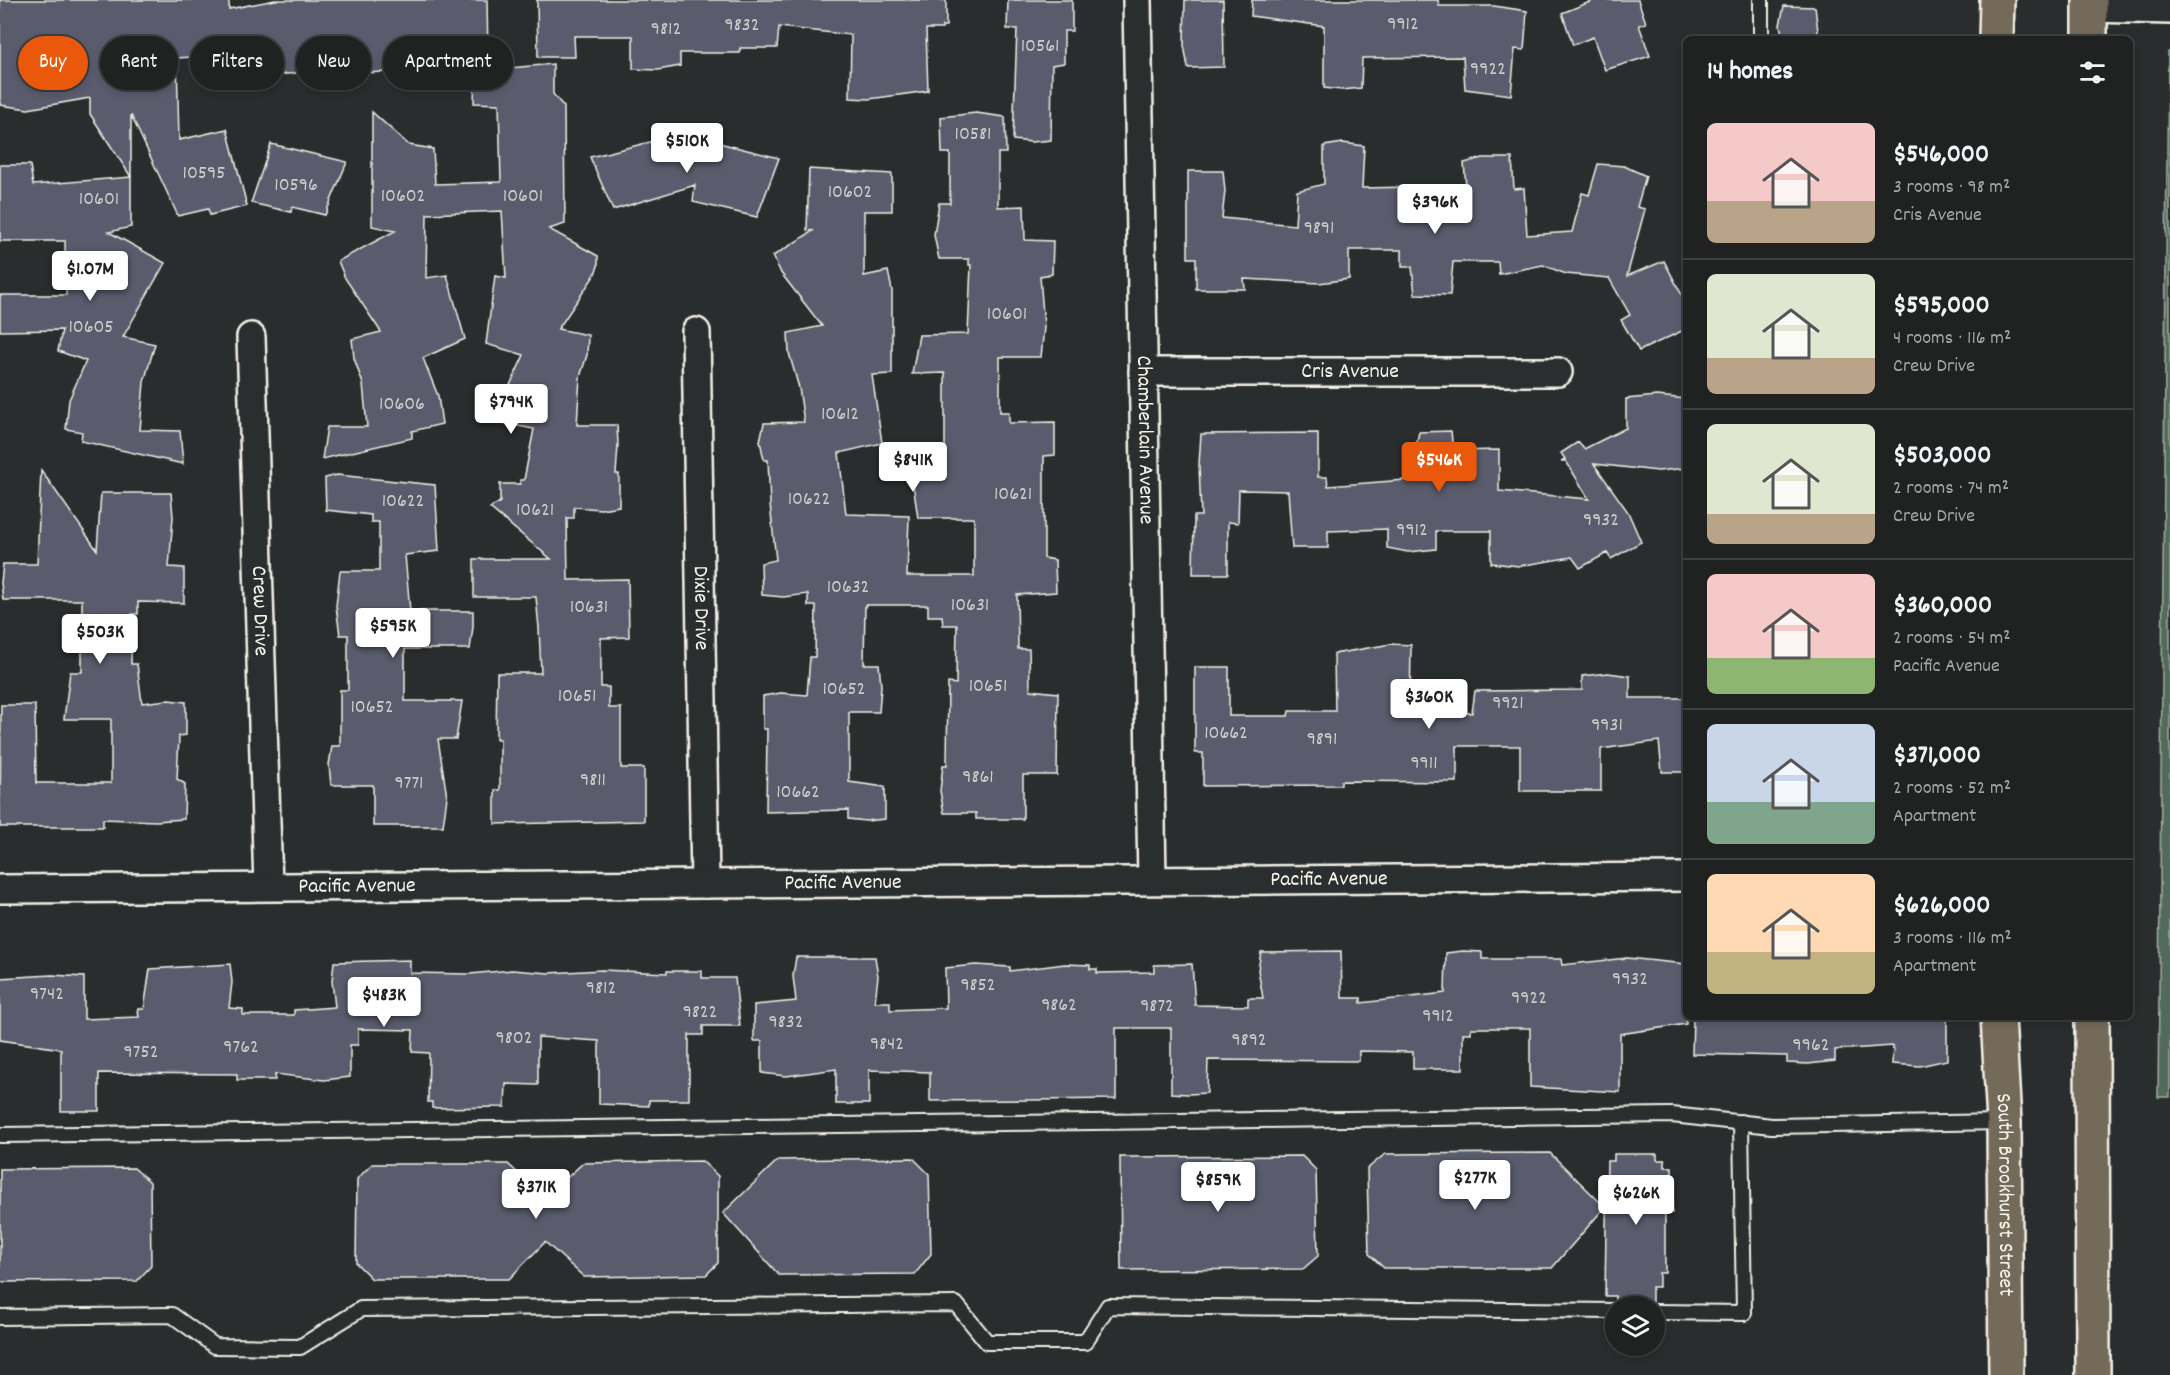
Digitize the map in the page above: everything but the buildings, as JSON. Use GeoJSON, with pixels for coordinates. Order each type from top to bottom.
{"type":"FeatureCollection","features":[{"type":"Feature","properties":{"kind":"main road"},"geometry":{"type":"LineString","coordinates":[[1996,0],[1996,36]]}},
{"type":"Feature","properties":{"kind":"main road","name":"South Brookhurst Street"},"geometry":{"type":"LineString","coordinates":[[1998,1020],[2004,1122],[2006,1375]]}},
{"type":"Feature","properties":{"kind":"main road"},"geometry":{"type":"LineString","coordinates":[[2092,1020],[2093,1375]]}},
{"type":"Feature","properties":{"kind":"street","name":"Chamberlain Avenue"},"geometry":{"type":"LineString","coordinates":[[1137,0],[1152,880]]}},
{"type":"Feature","properties":{"kind":"street"},"geometry":{"type":"LineString","coordinates":[[2087,12],[2170,10]]}},
{"type":"Feature","properties":{"kind":"street","name":"Dixie Drive"},"geometry":{"type":"LineString","coordinates":[[696,332],[705,884]]}},
{"type":"Feature","properties":{"kind":"street","name":"Crew Drive"},"geometry":{"type":"LineString","coordinates":[[251,337],[268,886]]}},
{"type":"Feature","properties":{"kind":"street","name":"Cris Avenue"},"geometry":{"type":"LineString","coordinates":[[1143,372],[1558,372]]}},
{"type":"Feature","properties":{"kind":"street","name":"Pacific Avenue"},"geometry":{"type":"LineString","coordinates":[[0,889],[1683,877]]}},
{"type":"Feature","properties":{"kind":"lane"},"geometry":{"type":"LineString","coordinates":[[1761,0],[1761,36]]}},
{"type":"Feature","properties":{"kind":"lane"},"geometry":{"type":"LineString","coordinates":[[0,1135],[1672,1115],[1772,1126],[2004,1122]]}},
{"type":"Feature","properties":{"kind":"lane"},"geometry":{"type":"LineString","coordinates":[[1665,1312],[1744,1313],[1741,1122]]}},
{"type":"Feature","properties":{"kind":"lane"},"geometry":{"type":"LineString","coordinates":[[0,1317],[172,1315],[215,1346],[300,1347],[361,1309],[956,1305],[987,1342],[1085,1342],[1108,1306],[1605,1311]]}},
{"type":"Feature","properties":{"kind":"green space"},"geometry":{"type":"Polygon","coordinates":[[[2168,52],[2170,52],[2170,1097],[2158,1097],[2168,52]]]}}]}
